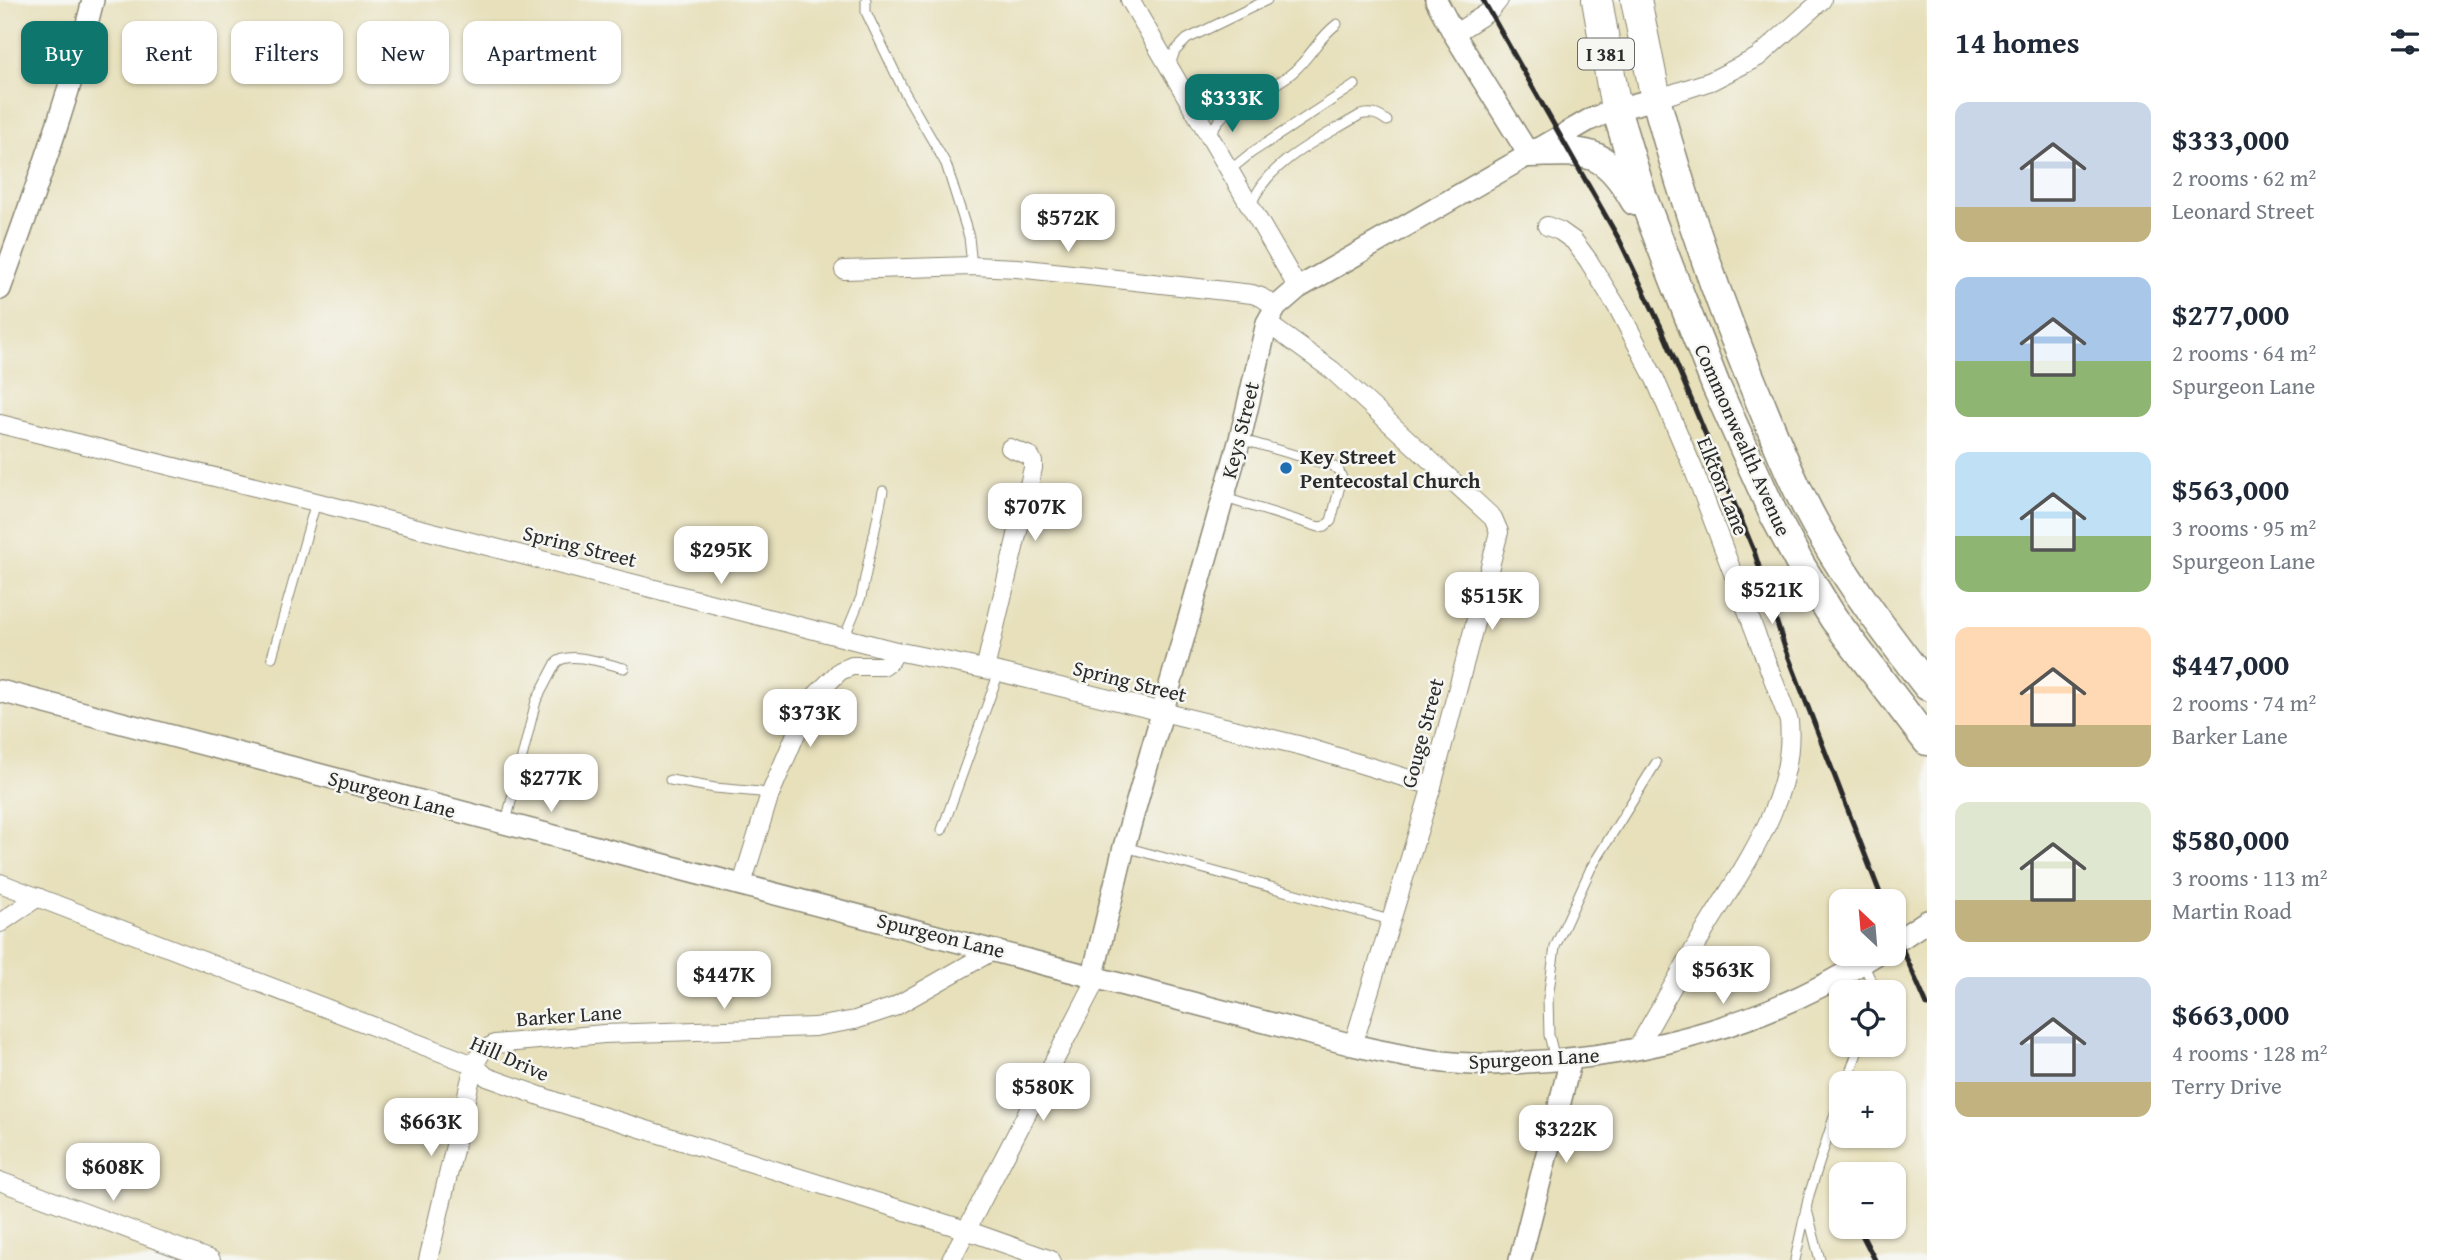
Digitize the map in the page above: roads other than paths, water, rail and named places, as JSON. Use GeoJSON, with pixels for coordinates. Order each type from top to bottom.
{"type":"FeatureCollection","features":[{"type":"Feature","properties":{"kind":"highway","name":"I 381"},"geometry":{"type":"LineString","coordinates":[[1597,0],[1616,109]]}},
{"type":"Feature","properties":{"kind":"highway","name":"I 381"},"geometry":{"type":"LineString","coordinates":[[1636,0],[1656,99]]}},
{"type":"Feature","properties":{"kind":"highway","name":"Commonwealth Avenue"},"geometry":{"type":"LineString","coordinates":[[1656,99],[1678,179],[1730,332],[1789,472],[1820,533],[1862,601],[1927,686]]}},
{"type":"Feature","properties":{"kind":"highway","name":"Commonwealth Avenue"},"geometry":{"type":"LineString","coordinates":[[1616,109],[1643,198],[1661,245],[1716,386],[1773,513],[1834,619],[1927,741]]}},
{"type":"Feature","properties":{"kind":"highway"},"geometry":{"type":"LineString","coordinates":[[1528,153],[1581,152],[1603,160],[1622,179],[1661,245]]}},
{"type":"Feature","properties":{"kind":"highway"},"geometry":{"type":"LineString","coordinates":[[1700,345],[1730,332]]}},
{"type":"Feature","properties":{"kind":"highway"},"geometry":{"type":"LineString","coordinates":[[1834,619],[1862,601]]}},
{"type":"Feature","properties":{"kind":"street"},"geometry":{"type":"LineString","coordinates":[[0,289],[63,108],[93,0]]}},
{"type":"Feature","properties":{"kind":"street"},"geometry":{"type":"LineString","coordinates":[[1130,0],[1298,288]]}},
{"type":"Feature","properties":{"kind":"street"},"geometry":{"type":"LineString","coordinates":[[1436,0],[1528,153]]}},
{"type":"Feature","properties":{"kind":"street"},"geometry":{"type":"LineString","coordinates":[[844,270],[972,266],[1017,268],[1243,293],[1261,297],[1271,315],[1298,288],[1588,120],[1711,81],[1758,57],[1822,0]]}},
{"type":"Feature","properties":{"kind":"street"},"geometry":{"type":"LineString","coordinates":[[1454,34],[1490,11],[1498,1]]}},
{"type":"Feature","properties":{"kind":"street","name":"Elkton Lane"},"geometry":{"type":"LineString","coordinates":[[1547,226],[1574,241],[1588,260],[1619,310],[1655,379],[1693,468],[1789,721],[1791,744],[1784,778],[1761,837],[1637,1049]]}},
{"type":"Feature","properties":{"kind":"street","name":"Keys Street"},"geometry":{"type":"LineString","coordinates":[[1093,975],[1124,847],[1240,439],[1271,315]]}},
{"type":"Feature","properties":{"kind":"street","name":"Gouge Street"},"geometry":{"type":"LineString","coordinates":[[1271,315],[1497,522],[1499,531],[1432,786],[1353,1045]]}},
{"type":"Feature","properties":{"kind":"street","name":"Spring Street"},"geometry":{"type":"LineString","coordinates":[[0,424],[896,651],[992,670],[1302,746],[1432,786]]}},
{"type":"Feature","properties":{"kind":"street"},"geometry":{"type":"LineString","coordinates":[[992,670],[1033,468],[1030,456],[1010,448]]}},
{"type":"Feature","properties":{"kind":"street"},"geometry":{"type":"LineString","coordinates":[[742,884],[769,797],[810,701],[840,671],[852,666],[883,666],[891,660],[896,651]]}},
{"type":"Feature","properties":{"kind":"street","name":"Spurgeon Lane"},"geometry":{"type":"LineString","coordinates":[[0,691],[996,949],[1353,1045],[1405,1056],[1474,1065],[1563,1060],[1637,1049],[1735,1025],[1807,994],[1856,966]]}},
{"type":"Feature","properties":{"kind":"street","name":"Hill Drive"},"geometry":{"type":"LineString","coordinates":[[0,883],[474,1065],[487,1077],[554,1101],[966,1230],[1051,1260]]}},
{"type":"Feature","properties":{"kind":"street"},"geometry":{"type":"LineString","coordinates":[[0,923],[38,897]]}},
{"type":"Feature","properties":{"kind":"street"},"geometry":{"type":"LineString","coordinates":[[1906,935],[1927,921]]}},
{"type":"Feature","properties":{"kind":"street","name":"Barker Lane"},"geometry":{"type":"LineString","coordinates":[[474,1065],[483,1050],[495,1044],[517,1041],[604,1034],[815,1027],[855,1020],[894,1007],[996,949]]}},
{"type":"Feature","properties":{"kind":"street"},"geometry":{"type":"LineString","coordinates":[[951,1260],[1092,988],[1093,975]]}},
{"type":"Feature","properties":{"kind":"street"},"geometry":{"type":"LineString","coordinates":[[1520,1260],[1563,1060]]}},
{"type":"Feature","properties":{"kind":"street"},"geometry":{"type":"LineString","coordinates":[[428,1260],[474,1065]]}},
{"type":"Feature","properties":{"kind":"street"},"geometry":{"type":"LineString","coordinates":[[2,1182],[211,1260]]}},
{"type":"Feature","properties":{"kind":"lane"},"geometry":{"type":"LineString","coordinates":[[866,0],[866,12],[904,90],[946,164],[969,237],[972,266]]}},
{"type":"Feature","properties":{"kind":"lane"},"geometry":{"type":"LineString","coordinates":[[1170,66],[1175,51],[1187,39],[1267,0]]}},
{"type":"Feature","properties":{"kind":"lane"},"geometry":{"type":"LineString","coordinates":[[1210,135],[1225,112],[1289,76],[1301,66],[1319,40],[1337,24]]}},
{"type":"Feature","properties":{"kind":"lane"},"geometry":{"type":"LineString","coordinates":[[1230,170],[1355,85]]}},
{"type":"Feature","properties":{"kind":"lane"},"geometry":{"type":"LineString","coordinates":[[1251,206],[1266,178],[1303,150],[1360,115],[1379,115],[1387,121]]}},
{"type":"Feature","properties":{"kind":"lane"},"geometry":{"type":"LineString","coordinates":[[1223,498],[1319,527],[1331,521],[1342,478],[1339,471],[1333,466],[1240,439]]}},
{"type":"Feature","properties":{"kind":"lane"},"geometry":{"type":"LineString","coordinates":[[844,638],[861,597],[883,491]]}},
{"type":"Feature","properties":{"kind":"lane"},"geometry":{"type":"LineString","coordinates":[[272,657],[316,502]]}},
{"type":"Feature","properties":{"kind":"lane"},"geometry":{"type":"LineString","coordinates":[[506,824],[536,701],[556,663],[570,656],[624,668]]}},
{"type":"Feature","properties":{"kind":"lane"},"geometry":{"type":"LineString","coordinates":[[942,830],[992,670]]}},
{"type":"Feature","properties":{"kind":"lane"},"geometry":{"type":"LineString","coordinates":[[1563,1060],[1549,1035],[1548,998],[1555,947],[1591,867],[1656,763]]}},
{"type":"Feature","properties":{"kind":"lane"},"geometry":{"type":"LineString","coordinates":[[670,780],[760,792],[769,797]]}},
{"type":"Feature","properties":{"kind":"lane"},"geometry":{"type":"LineString","coordinates":[[1124,847],[1390,919]]}},
{"type":"Feature","properties":{"kind":"lane"},"geometry":{"type":"LineString","coordinates":[[1794,1260],[1806,1208],[1829,1134]]}},
{"type":"Feature","properties":{"kind":"lane"},"geometry":{"type":"LineString","coordinates":[[1806,1208],[1820,1260]]}},
{"type":"Feature","properties":{"kind":"railway"},"geometry":{"type":"LineString","coordinates":[[1483,0],[1620,241],[1661,327],[1754,551],[1784,645],[1878,889]]}},
{"type":"Feature","properties":{"kind":"railway"},"geometry":{"type":"LineString","coordinates":[[1906,957],[1927,1005]]}},
{"type":"Feature","properties":{"kind":"railway"},"geometry":{"type":"LineString","coordinates":[[1864,1239],[1875,1260]]}},
{"type":"Feature","properties":{"kind":"place","name":"Key Street Pentecostal Church"},"geometry":{"type":"Point","coordinates":[1286,468]}}]}
